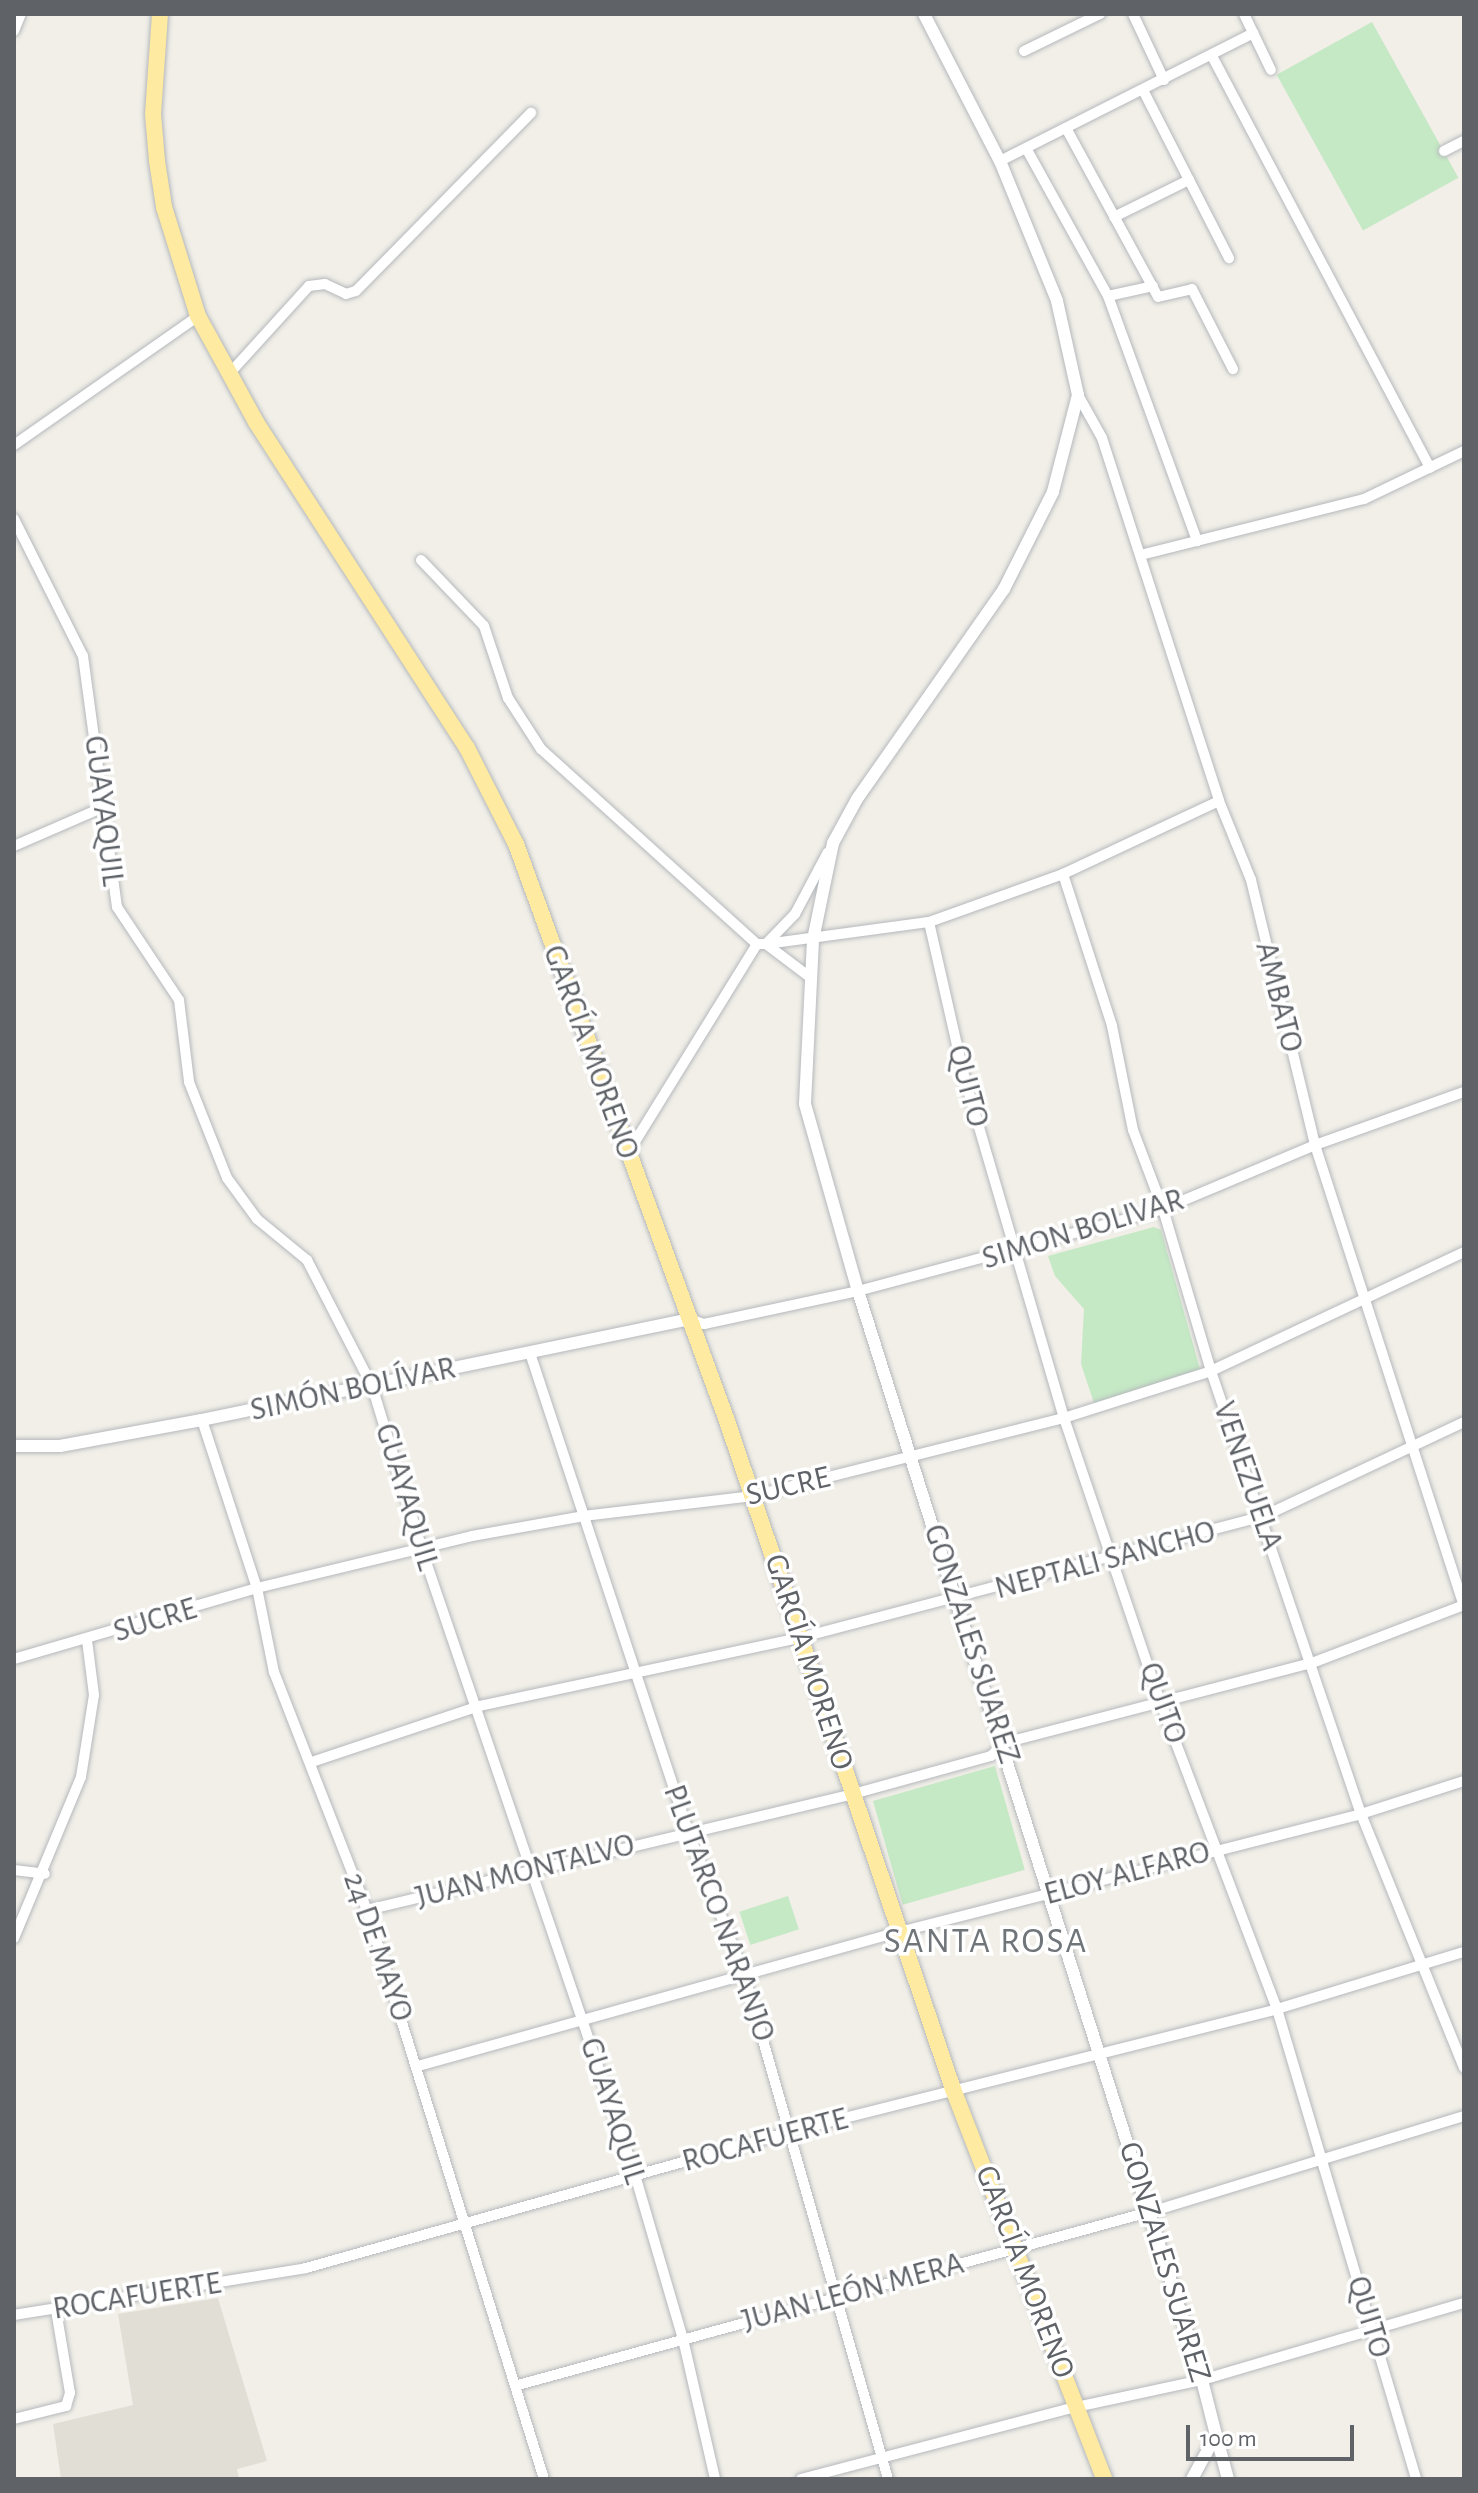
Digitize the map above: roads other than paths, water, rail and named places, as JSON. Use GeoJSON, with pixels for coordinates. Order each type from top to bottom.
{"type":"FeatureCollection","features":[{"type":"Feature","properties":{"kind":"highway","name":"GARCÍA MORENO"},"geometry":{"type":"LineString","coordinates":[[160,14],[153,114],[157,161],[164,207],[198,316],[229,374],[467,748],[516,844],[803,1637],[953,2089],[1104,2479]]}},
{"type":"Feature","properties":{"kind":"street"},"geometry":{"type":"LineString","coordinates":[[14,31],[21,14]]}},
{"type":"Feature","properties":{"kind":"street"},"geometry":{"type":"LineString","coordinates":[[924,14],[1000,161],[1057,301],[1078,395]]}},
{"type":"Feature","properties":{"kind":"street"},"geometry":{"type":"LineString","coordinates":[[1024,51],[1100,14]]}},
{"type":"Feature","properties":{"kind":"street"},"geometry":{"type":"LineString","coordinates":[[1133,14],[1164,80]]}},
{"type":"Feature","properties":{"kind":"street"},"geometry":{"type":"LineString","coordinates":[[1244,14],[1271,70]]}},
{"type":"Feature","properties":{"kind":"street"},"geometry":{"type":"LineString","coordinates":[[1000,161],[1253,33]]}},
{"type":"Feature","properties":{"kind":"street"},"geometry":{"type":"LineString","coordinates":[[1212,56],[1430,468]]}},
{"type":"Feature","properties":{"kind":"street"},"geometry":{"type":"LineString","coordinates":[[1143,90],[1229,258]]}},
{"type":"Feature","properties":{"kind":"street"},"geometry":{"type":"LineString","coordinates":[[229,374],[309,286],[356,291],[531,113]]}},
{"type":"Feature","properties":{"kind":"street"},"geometry":{"type":"LineString","coordinates":[[1066,128],[1158,297],[1192,289],[1233,369]]}},
{"type":"Feature","properties":{"kind":"street"},"geometry":{"type":"LineString","coordinates":[[1444,151],[1464,141]]}},
{"type":"Feature","properties":{"kind":"street"},"geometry":{"type":"LineString","coordinates":[[1026,148],[1108,296],[1197,541]]}},
{"type":"Feature","properties":{"kind":"street"},"geometry":{"type":"LineString","coordinates":[[1114,217],[1189,180]]}},
{"type":"Feature","properties":{"kind":"street"},"geometry":{"type":"LineString","coordinates":[[1108,296],[1153,286]]}},
{"type":"Feature","properties":{"kind":"street"},"geometry":{"type":"LineString","coordinates":[[14,445],[198,316]]}},
{"type":"Feature","properties":{"kind":"street","name":"AMBATO"},"geometry":{"type":"LineString","coordinates":[[1078,395],[1102,438],[1219,801],[1251,880],[1315,1145],[1362,1302],[1464,1605]]}},
{"type":"Feature","properties":{"kind":"street","name":"GONZALES SUAREZ"},"geometry":{"type":"LineString","coordinates":[[1078,395],[1053,492],[1004,589],[857,799],[833,843],[813,940],[805,1104],[858,1291],[1052,1893],[1202,2380],[1228,2479]]}},
{"type":"Feature","properties":{"kind":"street"},"geometry":{"type":"LineString","coordinates":[[1141,555],[1364,499],[1464,451]]}},
{"type":"Feature","properties":{"kind":"street","name":"GUAYAQUIL"},"geometry":{"type":"LineString","coordinates":[[14,519],[83,656],[106,806],[117,907],[179,1000],[189,1082],[227,1178],[257,1219],[307,1260],[372,1386],[422,1550],[479,1706],[635,2175],[683,2339],[715,2479]]}},
{"type":"Feature","properties":{"kind":"street"},"geometry":{"type":"LineString","coordinates":[[421,560],[484,626],[508,698],[541,749],[762,944],[811,978]]}},
{"type":"Feature","properties":{"kind":"street"},"geometry":{"type":"LineString","coordinates":[[762,944],[813,940],[929,922],[1063,874],[1219,801]]}},
{"type":"Feature","properties":{"kind":"street"},"geometry":{"type":"LineString","coordinates":[[14,846],[106,806]]}},
{"type":"Feature","properties":{"kind":"street"},"geometry":{"type":"LineString","coordinates":[[628,1153],[762,944],[795,914],[833,843]]}},
{"type":"Feature","properties":{"kind":"street","name":"VENEZUELA"},"geometry":{"type":"LineString","coordinates":[[1063,874],[1112,1026],[1133,1130],[1163,1209],[1211,1371],[1361,1814],[1464,2068]]}},
{"type":"Feature","properties":{"kind":"street","name":"QUITO"},"geometry":{"type":"LineString","coordinates":[[929,922],[1013,1252],[1064,1418],[1160,1701],[1220,1848],[1277,2009],[1319,2160],[1373,2329],[1416,2479]]}},
{"type":"Feature","properties":{"kind":"street","name":"SIMON BOLIVAR"},"geometry":{"type":"LineString","coordinates":[[690,1319],[704,1324],[858,1291],[1013,1252],[1163,1209],[1315,1145],[1464,1092]]}},
{"type":"Feature","properties":{"kind":"street","name":"SUCRE"},"geometry":{"type":"LineString","coordinates":[[14,1659],[257,1588],[422,1550],[584,1516],[753,1496],[1064,1418],[1211,1371],[1464,1252]]}},
{"type":"Feature","properties":{"kind":"street","name":"SIMÓN BOLÍVAR"},"geometry":{"type":"LineString","coordinates":[[14,1446],[60,1446],[202,1420],[690,1319]]}},
{"type":"Feature","properties":{"kind":"street","name":"PLUTARCO NARANJO"},"geometry":{"type":"LineString","coordinates":[[530,1353],[688,1831],[745,1977],[793,2131],[888,2479]]}},
{"type":"Feature","properties":{"kind":"street","name":"24 DE MAYO"},"geometry":{"type":"LineString","coordinates":[[202,1420],[257,1588],[274,1672],[289,1718],[312,1762],[367,1910],[518,2385],[544,2479]]}},
{"type":"Feature","properties":{"kind":"street","name":"NEPTALI SANCHO"},"geometry":{"type":"LineString","coordinates":[[312,1762],[479,1706],[636,1674],[958,1600],[1262,1517],[1464,1422]]}},
{"type":"Feature","properties":{"kind":"street","name":"JUAN MONTALVO"},"geometry":{"type":"LineString","coordinates":[[367,1910],[853,1794],[991,1756],[1004,1743],[1312,1663],[1464,1605]]}},
{"type":"Feature","properties":{"kind":"street","name":"SUCRE"},"geometry":{"type":"LineString","coordinates":[[14,1938],[45,1874],[90,1738],[94,1695],[87,1640]]}},
{"type":"Feature","properties":{"kind":"street","name":"ELOY ALFARO"},"geometry":{"type":"LineString","coordinates":[[418,2066],[899,1932],[1361,1814],[1464,1781]]}},
{"type":"Feature","properties":{"kind":"street"},"geometry":{"type":"LineString","coordinates":[[14,1870],[45,1874]]}},
{"type":"Feature","properties":{"kind":"street","name":"ROCAFUERTE"},"geometry":{"type":"LineString","coordinates":[[14,2315],[306,2268],[793,2131],[1277,2009],[1464,1952]]}},
{"type":"Feature","properties":{"kind":"street","name":"JUAN LEÓN MERA"},"geometry":{"type":"LineString","coordinates":[[518,2385],[1017,2248],[1464,2116]]}},
{"type":"Feature","properties":{"kind":"street"},"geometry":{"type":"LineString","coordinates":[[801,2479],[1076,2407],[1202,2380],[1464,2303]]}},
{"type":"Feature","properties":{"kind":"street"},"geometry":{"type":"LineString","coordinates":[[14,2419],[66,2406],[70,2393],[56,2310]]}},
{"type":"Feature","properties":{"kind":"street"},"geometry":{"type":"LineString","coordinates":[[1192,2479],[1216,2435]]}},
{"type":"Feature","properties":{"kind":"district","name":"SANTA ROSA"},"geometry":{"type":"Point","coordinates":[986,1942]}}]}
